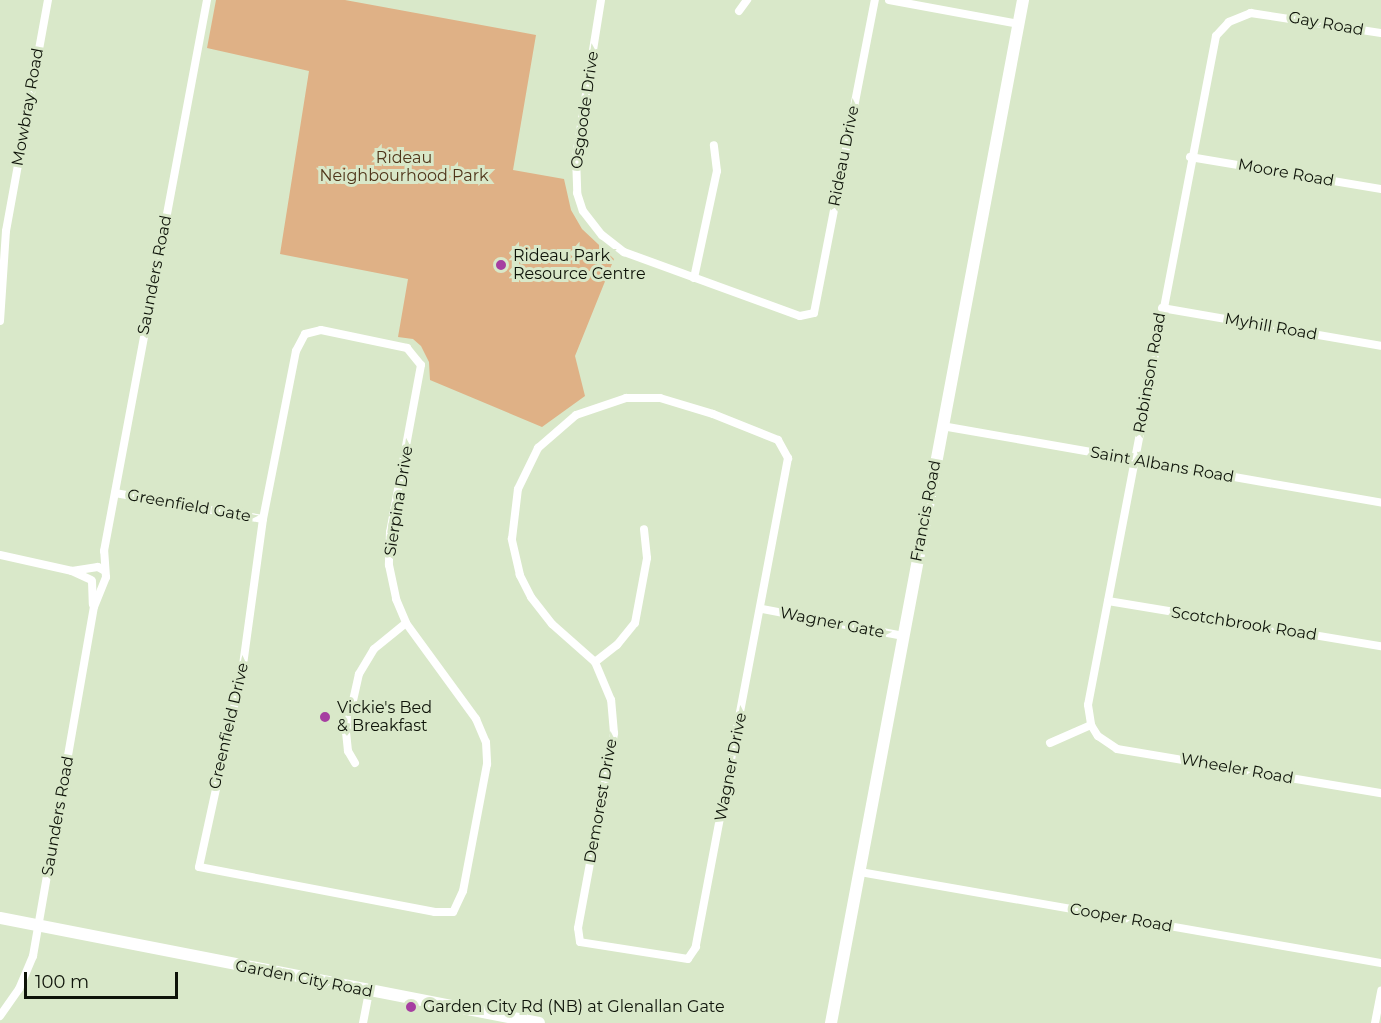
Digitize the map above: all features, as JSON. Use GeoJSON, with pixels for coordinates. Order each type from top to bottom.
{"type":"FeatureCollection","features":[{"type":"Feature","properties":{"kind":"street","name":"Mowbray Road"},"geometry":{"type":"LineString","coordinates":[[0,321],[6,231],[48,0]]}},
{"type":"Feature","properties":{"kind":"street","name":"Saunders Road"},"geometry":{"type":"LineString","coordinates":[[0,1016],[28,970],[39,925],[94,607],[105,575],[104,551],[207,0]]}},
{"type":"Feature","properties":{"kind":"street","name":"Osgoode Drive"},"geometry":{"type":"LineString","coordinates":[[602,0],[576,156],[577,193],[583,211],[609,242],[624,252],[800,316],[814,313]]}},
{"type":"Feature","properties":{"kind":"street"},"geometry":{"type":"LineString","coordinates":[[739,11],[747,0]]}},
{"type":"Feature","properties":{"kind":"street","name":"Rideau Drive"},"geometry":{"type":"LineString","coordinates":[[814,313],[875,0]]}},
{"type":"Feature","properties":{"kind":"street"},"geometry":{"type":"LineString","coordinates":[[889,0],[1018,24]]}},
{"type":"Feature","properties":{"kind":"street","name":"Francis Road"},"geometry":{"type":"LineString","coordinates":[[831,1023],[1023,0]]}},
{"type":"Feature","properties":{"kind":"street","name":"Gay Road"},"geometry":{"type":"LineString","coordinates":[[1237,17],[1261,13],[1381,33]]}},
{"type":"Feature","properties":{"kind":"street","name":"Robinson Road"},"geometry":{"type":"LineString","coordinates":[[1091,725],[1088,705],[1212,47],[1222,28],[1237,17]]}},
{"type":"Feature","properties":{"kind":"street"},"geometry":{"type":"LineString","coordinates":[[694,278],[717,171],[714,145]]}},
{"type":"Feature","properties":{"kind":"street","name":"Moore Road"},"geometry":{"type":"LineString","coordinates":[[1190,157],[1381,189]]}},
{"type":"Feature","properties":{"kind":"street","name":"Myhill Road"},"geometry":{"type":"LineString","coordinates":[[1162,308],[1381,346]]}},
{"type":"Feature","properties":{"kind":"street","name":"Sierpina Drive"},"geometry":{"type":"LineString","coordinates":[[306,334],[321,330],[399,345],[412,350],[419,359],[420,376],[389,549],[393,588],[406,622],[476,719],[486,742],[487,764],[466,879],[453,912]]}},
{"type":"Feature","properties":{"kind":"street","name":"Greenfield Drive"},"geometry":{"type":"LineString","coordinates":[[306,334],[296,351],[263,519],[243,665],[199,867],[435,912],[453,912]]}},
{"type":"Feature","properties":{"kind":"street","name":"Demorest Drive"},"geometry":{"type":"LineString","coordinates":[[578,927],[614,733],[611,700],[595,662],[537,606],[514,554],[515,500],[523,475],[538,448],[582,412],[606,402],[650,397],[713,414],[778,440],[786,448]]}},
{"type":"Feature","properties":{"kind":"street","name":"Saint Albans Road"},"geometry":{"type":"LineString","coordinates":[[942,426],[1381,503]]}},
{"type":"Feature","properties":{"kind":"street","name":"Wagner Drive"},"geometry":{"type":"LineString","coordinates":[[578,927],[580,942],[692,958],[762,609],[788,463],[786,448]]}},
{"type":"Feature","properties":{"kind":"street","name":"Greenfield Gate"},"geometry":{"type":"LineString","coordinates":[[115,493],[263,519]]}},
{"type":"Feature","properties":{"kind":"street"},"geometry":{"type":"LineString","coordinates":[[595,662],[617,645],[635,623],[647,558],[644,529]]}},
{"type":"Feature","properties":{"kind":"street","name":"Saunders Road"},"geometry":{"type":"LineString","coordinates":[[94,607],[91,580],[94,568],[104,551]]}},
{"type":"Feature","properties":{"kind":"street"},"geometry":{"type":"LineString","coordinates":[[0,555],[72,571],[99,584],[105,575],[94,568],[72,571]]}},
{"type":"Feature","properties":{"kind":"street","name":"Scotchbrook Road"},"geometry":{"type":"LineString","coordinates":[[1107,601],[1381,646]]}},
{"type":"Feature","properties":{"kind":"street","name":"Wagner Gate"},"geometry":{"type":"LineString","coordinates":[[762,609],[903,636]]}},
{"type":"Feature","properties":{"kind":"street"},"geometry":{"type":"LineString","coordinates":[[355,763],[348,751],[346,732],[359,674],[374,649],[406,622]]}},
{"type":"Feature","properties":{"kind":"street"},"geometry":{"type":"LineString","coordinates":[[1050,743],[1091,725]]}},
{"type":"Feature","properties":{"kind":"street","name":"Wheeler Road"},"geometry":{"type":"LineString","coordinates":[[1091,725],[1098,736],[1118,749],[1381,794]]}},
{"type":"Feature","properties":{"kind":"street","name":"Cooper Road"},"geometry":{"type":"LineString","coordinates":[[860,872],[1381,963]]}},
{"type":"Feature","properties":{"kind":"street","name":"Garden City Road"},"geometry":{"type":"LineString","coordinates":[[0,918],[369,992],[539,1023]]}},
{"type":"Feature","properties":{"kind":"street"},"geometry":{"type":"LineString","coordinates":[[1375,1023],[1381,991]]}},
{"type":"Feature","properties":{"kind":"street"},"geometry":{"type":"LineString","coordinates":[[363,1023],[369,992]]}},
{"type":"Feature","properties":{"kind":"green space","name":"Rideau Neighbourhood Park"},"geometry":{"type":"Polygon","coordinates":[[[216,0],[345,0],[536,35],[513,170],[564,179],[571,210],[582,229],[614,259],[575,356],[585,396],[542,427],[430,380],[429,362],[421,346],[413,339],[398,337],[408,279],[280,254],[309,71],[207,48],[216,0]]]}},
{"type":"Feature","properties":{"kind":"place","name":"Rideau Park Resource Centre"},"geometry":{"type":"Point","coordinates":[501,265]}},
{"type":"Feature","properties":{"kind":"place","name":"Vickie's Bed & Breakfast"},"geometry":{"type":"Point","coordinates":[325,717]}},
{"type":"Feature","properties":{"kind":"place","name":"Garden City Rd (NB) at Glenallan Gate"},"geometry":{"type":"Point","coordinates":[411,1007]}}]}
